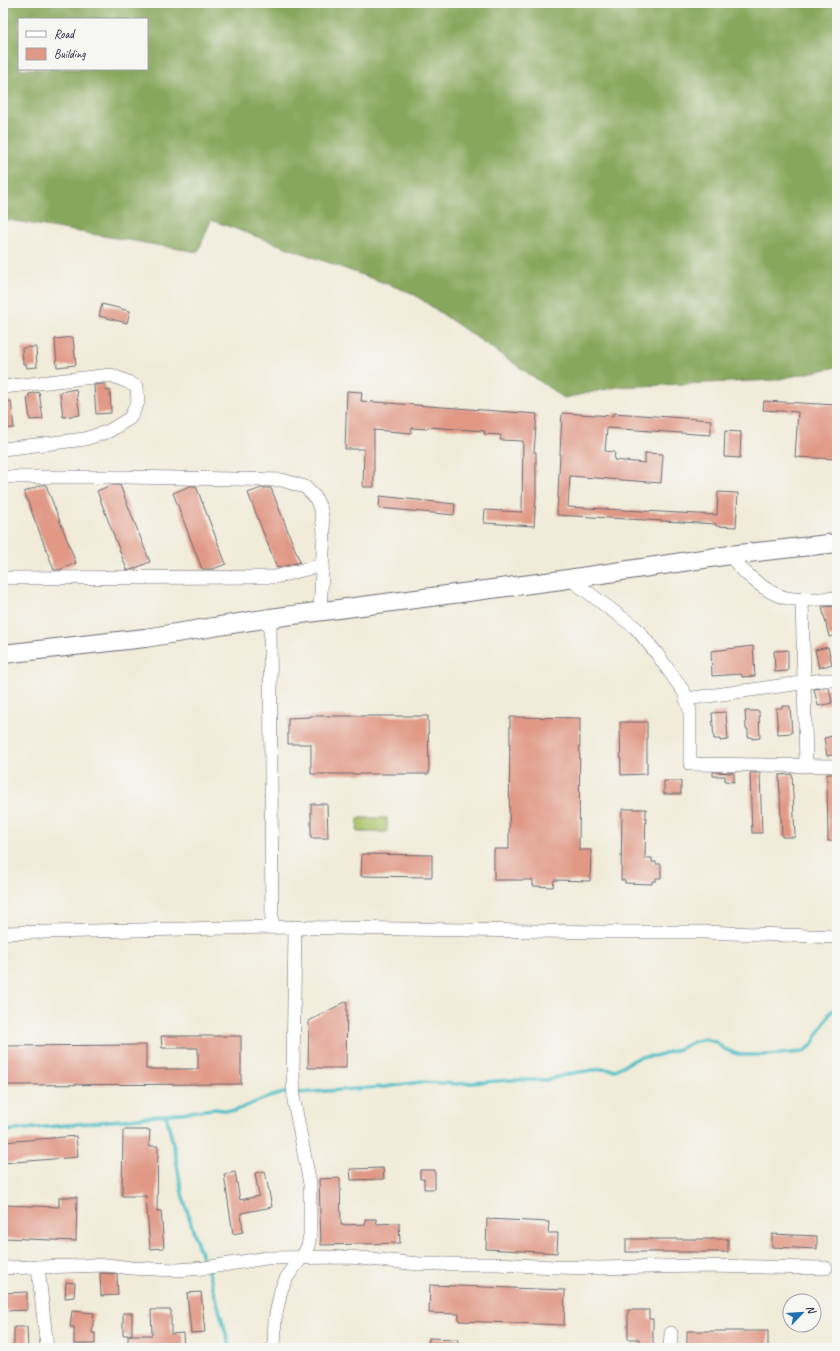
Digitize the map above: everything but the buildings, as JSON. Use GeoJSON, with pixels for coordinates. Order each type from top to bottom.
{"type":"FeatureCollection","features":[{"type":"Feature","properties":{"kind":"street"},"geometry":{"type":"LineString","coordinates":[[3,388],[111,375],[136,387],[138,402],[130,418],[109,431],[85,438],[3,449]]}},
{"type":"Feature","properties":{"kind":"street"},"geometry":{"type":"LineString","coordinates":[[3,476],[282,480],[305,488],[315,497],[321,510],[324,532],[320,612]]}},
{"type":"Feature","properties":{"kind":"street"},"geometry":{"type":"LineString","coordinates":[[3,654],[145,638],[270,618],[570,579],[730,555],[837,543]]}},
{"type":"Feature","properties":{"kind":"street"},"geometry":{"type":"LineString","coordinates":[[730,555],[736,564],[749,577],[768,590],[785,598],[802,600],[837,598]]}},
{"type":"Feature","properties":{"kind":"street"},"geometry":{"type":"LineString","coordinates":[[3,578],[275,577],[322,565]]}},
{"type":"Feature","properties":{"kind":"street"},"geometry":{"type":"LineString","coordinates":[[570,579],[636,628],[684,692],[690,711],[690,764],[837,766]]}},
{"type":"Feature","properties":{"kind":"street"},"geometry":{"type":"LineString","coordinates":[[802,600],[806,765]]}},
{"type":"Feature","properties":{"kind":"street"},"geometry":{"type":"LineString","coordinates":[[270,618],[272,927]]}},
{"type":"Feature","properties":{"kind":"street"},"geometry":{"type":"LineString","coordinates":[[686,699],[823,680],[837,680]]}},
{"type":"Feature","properties":{"kind":"street"},"geometry":{"type":"LineString","coordinates":[[274,1348],[274,1319],[281,1290],[287,1277],[302,1257],[308,1246],[310,1235],[310,1184],[294,1101],[293,1086],[295,927]]}},
{"type":"Feature","properties":{"kind":"street"},"geometry":{"type":"LineString","coordinates":[[3,933],[295,927],[600,932],[703,932],[837,936]]}},
{"type":"Feature","properties":{"kind":"street"},"geometry":{"type":"LineString","coordinates":[[3,1268],[108,1265],[131,1268],[169,1269],[207,1267],[266,1258],[350,1257],[419,1264],[498,1264],[598,1268],[702,1266],[826,1268]]}},
{"type":"Feature","properties":{"kind":"street"},"geometry":{"type":"LineString","coordinates":[[38,1267],[47,1348]]}},
{"type":"Feature","properties":{"kind":"street"},"geometry":{"type":"LineString","coordinates":[[670,1348],[671,1333]]}},
{"type":"Feature","properties":{"kind":"green space"},"geometry":{"type":"Polygon","coordinates":[[[3,3],[837,3],[837,367],[774,380],[617,387],[564,398],[412,293],[211,220],[198,252],[3,219],[3,3]]]}},
{"type":"Feature","properties":{"kind":"green space"},"geometry":{"type":"Polygon","coordinates":[[[358,818],[387,818],[387,832],[357,832],[358,818]]]}},
{"type":"Feature","properties":{"kind":"waterway"},"geometry":{"type":"LineString","coordinates":[[297,1093],[384,1087],[421,1082],[457,1084],[511,1080],[546,1080],[573,1073],[601,1069],[615,1070],[640,1057],[655,1056],[705,1039],[716,1042],[724,1049],[740,1055],[766,1055],[803,1052],[811,1046],[830,1013],[837,1006]]}},
{"type":"Feature","properties":{"kind":"waterway"},"geometry":{"type":"LineString","coordinates":[[3,1131],[122,1120],[214,1109],[234,1111],[266,1098],[283,1093],[290,1093]]}},
{"type":"Feature","properties":{"kind":"waterway"},"geometry":{"type":"LineString","coordinates":[[166,1115],[175,1152],[182,1194],[205,1264]]}},
{"type":"Feature","properties":{"kind":"waterway"},"geometry":{"type":"LineString","coordinates":[[208,1270],[230,1348]]}}]}
